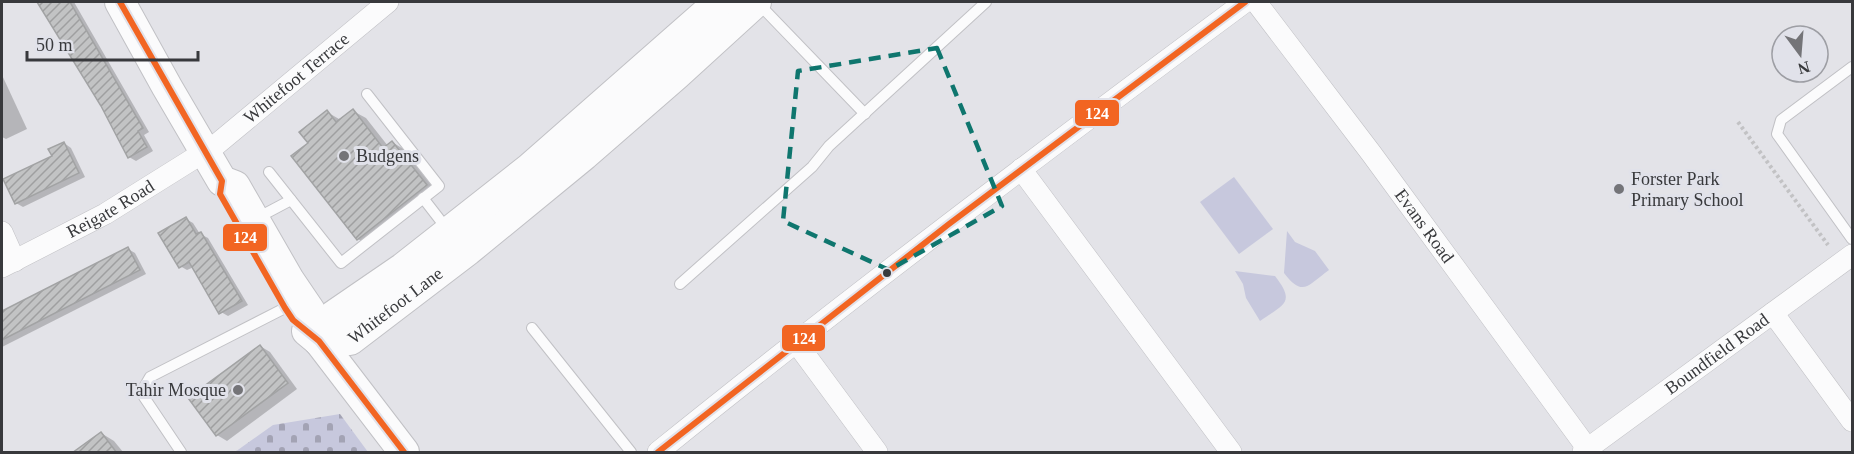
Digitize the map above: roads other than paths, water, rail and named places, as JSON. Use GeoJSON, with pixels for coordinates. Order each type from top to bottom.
{"type":"FeatureCollection","features":[{"type":"Feature","properties":{"kind":"street"},"geometry":{"type":"LineString","coordinates":[[120,2],[204,152],[222,181],[235,186],[289,280],[310,311],[319,341]]}},
{"type":"Feature","properties":{"kind":"street","name":"Whitefoot Terrace"},"geometry":{"type":"LineString","coordinates":[[204,152],[232,132],[388,2]]}},
{"type":"Feature","properties":{"kind":"street","name":"Whitefoot Lane"},"geometry":{"type":"LineString","coordinates":[[319,341],[333,316],[403,268],[530,168],[719,2]]}},
{"type":"Feature","properties":{"kind":"street","name":"Whitefoot Lane"},"geometry":{"type":"LineString","coordinates":[[319,341],[350,340],[459,257],[592,147],[756,2]]}},
{"type":"Feature","properties":{"kind":"street"},"geometry":{"type":"LineString","coordinates":[[657,453],[795,341],[1245,2]]}},
{"type":"Feature","properties":{"kind":"street","name":"Evans Road"},"geometry":{"type":"LineString","coordinates":[[1256,2],[1385,172],[1587,452]]}},
{"type":"Feature","properties":{"kind":"street","name":"Reigate Road"},"geometry":{"type":"LineString","coordinates":[[2,232],[8,264],[105,214],[204,152]]}},
{"type":"Feature","properties":{"kind":"street"},"geometry":{"type":"LineString","coordinates":[[1021,169],[1231,453]]}},
{"type":"Feature","properties":{"kind":"street"},"geometry":{"type":"LineString","coordinates":[[222,181],[220,194],[293,320],[319,341],[404,453]]}},
{"type":"Feature","properties":{"kind":"street","name":"Boundfield Road"},"geometry":{"type":"LineString","coordinates":[[1587,452],[1847,259]]}},
{"type":"Feature","properties":{"kind":"street"},"geometry":{"type":"LineString","coordinates":[[1773,313],[1852,421]]}},
{"type":"Feature","properties":{"kind":"street"},"geometry":{"type":"LineString","coordinates":[[795,341],[877,453]]}},
{"type":"Feature","properties":{"kind":"lane"},"geometry":{"type":"LineString","coordinates":[[756,2],[865,114]]}},
{"type":"Feature","properties":{"kind":"lane"},"geometry":{"type":"LineString","coordinates":[[680,284],[812,167],[829,146],[986,2]]}},
{"type":"Feature","properties":{"kind":"lane"},"geometry":{"type":"LineString","coordinates":[[1852,67],[1781,120],[1777,134],[1852,239]]}},
{"type":"Feature","properties":{"kind":"lane"},"geometry":{"type":"LineString","coordinates":[[269,172],[341,263],[439,186],[367,94]]}},
{"type":"Feature","properties":{"kind":"lane"},"geometry":{"type":"LineString","coordinates":[[423,198],[449,232]]}},
{"type":"Feature","properties":{"kind":"lane"},"geometry":{"type":"LineString","coordinates":[[254,219],[291,200]]}},
{"type":"Feature","properties":{"kind":"lane"},"geometry":{"type":"LineString","coordinates":[[181,453],[144,396],[143,390],[150,377],[285,308]]}},
{"type":"Feature","properties":{"kind":"lane"},"geometry":{"type":"LineString","coordinates":[[532,328],[631,453]]}},
{"type":"Feature","properties":{"kind":"place","name":"Budgens"},"geometry":{"type":"Point","coordinates":[344,156]}},
{"type":"Feature","properties":{"kind":"place","name":"Forster Park Primary School"},"geometry":{"type":"Point","coordinates":[1619,189]}},
{"type":"Feature","properties":{"kind":"place","name":"Tahir Mosque"},"geometry":{"type":"Point","coordinates":[238,390]}}]}
